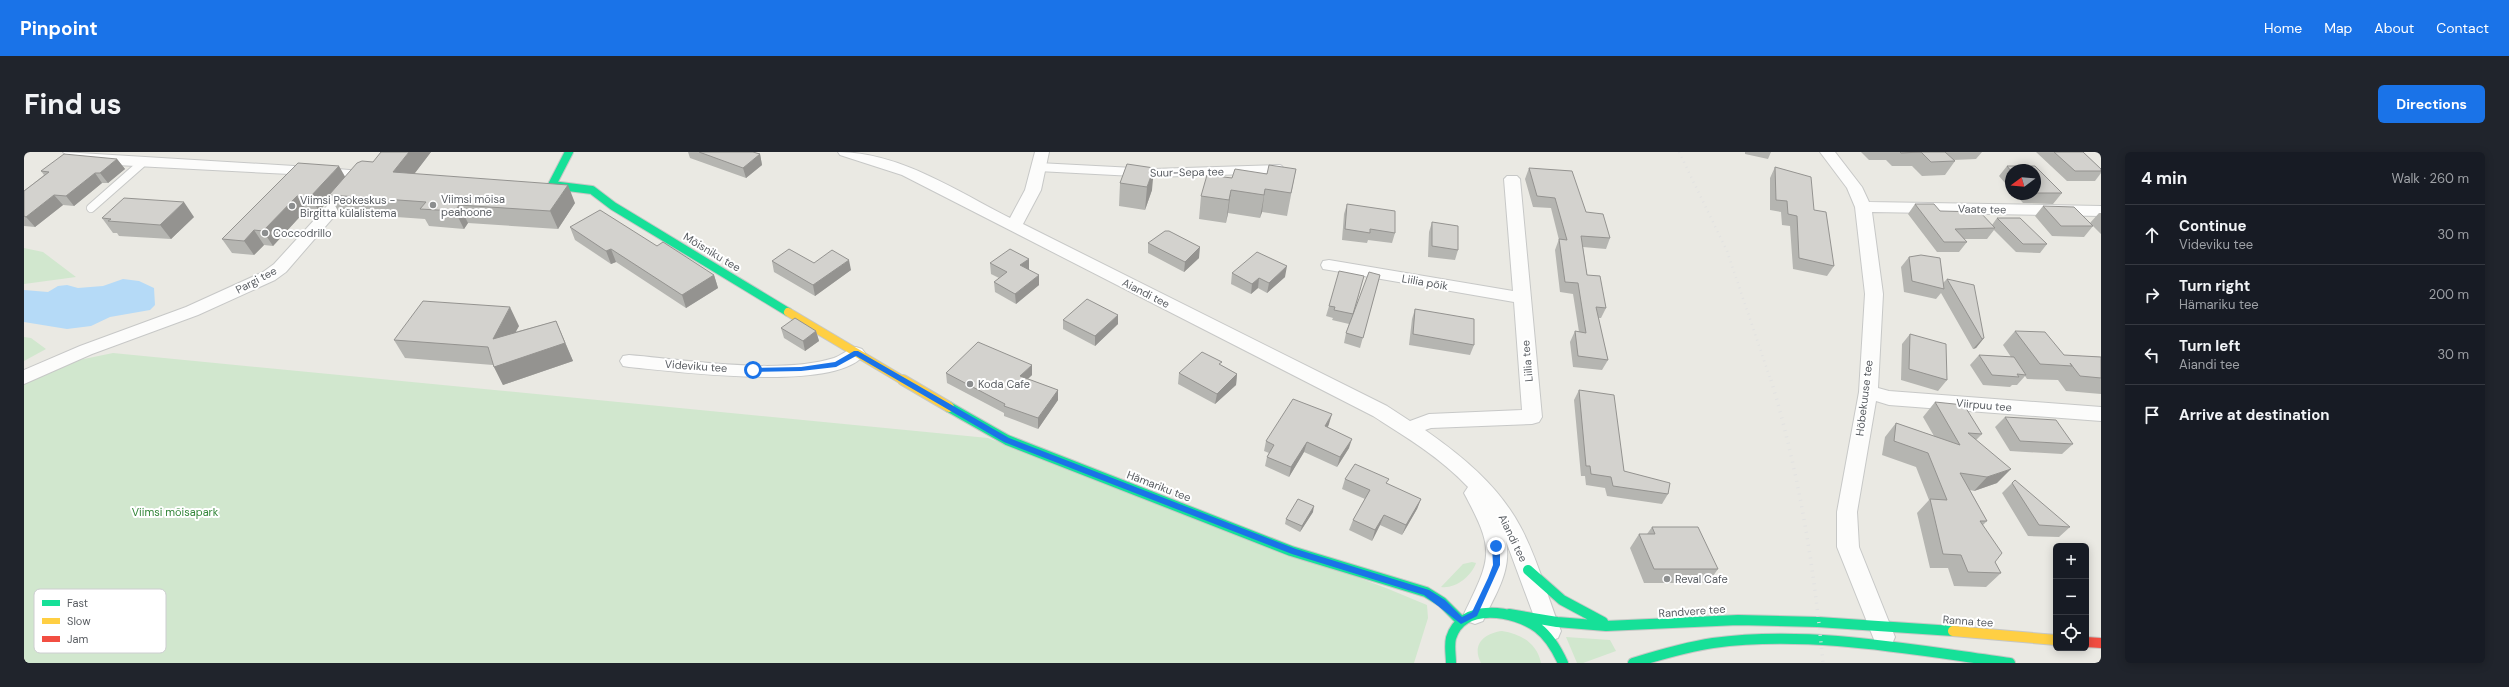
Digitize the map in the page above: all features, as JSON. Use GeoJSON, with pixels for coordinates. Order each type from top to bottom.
{"type":"FeatureCollection","features":[{"type":"Feature","properties":{"kind":"street","name":"Pargi tee"},"geometry":{"type":"LineString","coordinates":[[24,378],[86,350],[192,311],[269,276],[280,268],[361,176],[330,172],[140,164],[78,158],[70,152]]}},
{"type":"Feature","properties":{"kind":"street","name":"Mõisniku tee"},"geometry":{"type":"LineString","coordinates":[[569,152],[552,184],[592,190],[613,206],[856,353]]}},
{"type":"Feature","properties":{"kind":"street","name":"Aiandi tee"},"geometry":{"type":"LineString","coordinates":[[845,152],[907,172],[1380,411],[1408,428],[1483,489],[1499,509],[1528,570],[1545,621],[1560,655]]}},
{"type":"Feature","properties":{"kind":"street"},"geometry":{"type":"LineString","coordinates":[[1014,226],[1033,190],[1042,152]]}},
{"type":"Feature","properties":{"kind":"street","name":"Hõbekuuse tee"},"geometry":{"type":"LineString","coordinates":[[1827,152],[1854,187],[1864,206],[1874,294],[1868,392],[1847,512],[1848,547],[1888,648]]}},
{"type":"Feature","properties":{"kind":"street","name":"Liilia tee"},"geometry":{"type":"LineString","coordinates":[[1408,428],[1429,421],[1532,418],[1512,179]]}},
{"type":"Feature","properties":{"kind":"street","name":"Vaate tee"},"geometry":{"type":"LineString","coordinates":[[1864,206],[2101,211]]}},
{"type":"Feature","properties":{"kind":"street","name":"Liilia põik"},"geometry":{"type":"LineString","coordinates":[[1329,265],[1521,298]]}},
{"type":"Feature","properties":{"kind":"street","name":"Videviku tee"},"geometry":{"type":"LineString","coordinates":[[629,361],[753,370],[801,369],[836,364],[856,353]]}},
{"type":"Feature","properties":{"kind":"street","name":"Hämariku tee"},"geometry":{"type":"LineString","coordinates":[[856,353],[1007,440],[1294,552],[1426,592],[1468,617]]}},
{"type":"Feature","properties":{"kind":"street","name":"Viirpuu tee"},"geometry":{"type":"LineString","coordinates":[[1868,392],[1889,398],[2101,414]]}},
{"type":"Feature","properties":{"kind":"street","name":"Aiandi tee"},"geometry":{"type":"LineString","coordinates":[[1438,451],[1462,476],[1481,503],[1491,523],[1496,546],[1496,565],[1468,617]]}},
{"type":"Feature","properties":{"kind":"street"},"geometry":{"type":"LineString","coordinates":[[1528,570],[1546,588],[1561,600],[1611,626]]}},
{"type":"Feature","properties":{"kind":"street"},"geometry":{"type":"LineString","coordinates":[[1442,651],[1451,633],[1468,617],[1485,612],[1509,614],[1536,626],[1560,655]]}},
{"type":"Feature","properties":{"kind":"street","name":"Randvere tee"},"geometry":{"type":"LineString","coordinates":[[1509,614],[1545,621],[1611,626],[1638,626],[1736,620],[1878,626]]}},
{"type":"Feature","properties":{"kind":"street","name":"Ranna tee"},"geometry":{"type":"LineString","coordinates":[[1878,626],[2053,640]]}},
{"type":"Feature","properties":{"kind":"street"},"geometry":{"type":"LineString","coordinates":[[1451,633],[1448,649],[1451,663]]}},
{"type":"Feature","properties":{"kind":"street"},"geometry":{"type":"LineString","coordinates":[[1633,663],[1682,648],[1750,640],[1888,648],[2010,663]]}},
{"type":"Feature","properties":{"kind":"street"},"geometry":{"type":"LineString","coordinates":[[2089,642],[2101,643]]}},
{"type":"Feature","properties":{"kind":"lane"},"geometry":{"type":"LineString","coordinates":[[91,208],[140,164]]}},
{"type":"Feature","properties":{"kind":"lane","name":"Suur-Sepa tee"},"geometry":{"type":"LineString","coordinates":[[1038,167],[1153,173],[1288,169]]}},
{"type":"Feature","properties":{"kind":"green space"},"geometry":{"type":"Polygon","coordinates":[[[24,248],[43,252],[76,277],[24,284],[24,248]]]}},
{"type":"Feature","properties":{"kind":"green space"},"geometry":{"type":"Polygon","coordinates":[[[24,337],[31,338],[46,349],[24,361],[24,337]]]}},
{"type":"Feature","properties":{"kind":"green space","name":"Viimsi mõisapark"},"geometry":{"type":"Polygon","coordinates":[[[113,353],[988,438],[1386,588],[1427,605],[1428,618],[1414,663],[24,663],[24,382],[74,361],[113,353]]]}},
{"type":"Feature","properties":{"kind":"green space"},"geometry":{"type":"Polygon","coordinates":[[[1472,562],[1476,563],[1474,568],[1462,581],[1452,586],[1441,587],[1463,564],[1472,562]]]}},
{"type":"Feature","properties":{"kind":"green space"},"geometry":{"type":"Polygon","coordinates":[[[1502,631],[1516,634],[1532,645],[1539,656],[1541,663],[1481,663],[1478,656],[1478,650],[1481,641],[1490,634],[1502,631]]]}},
{"type":"Feature","properties":{"kind":"green space"},"geometry":{"type":"Polygon","coordinates":[[[1566,637],[1610,640],[1616,651],[1583,663],[1577,663],[1566,637]]]}},
{"type":"Feature","properties":{"kind":"water"},"geometry":{"type":"Polygon","coordinates":[[[123,279],[139,281],[154,288],[155,305],[150,310],[110,317],[91,326],[67,329],[24,322],[24,290],[48,292],[58,286],[67,285],[78,288],[103,286],[123,279]]]}},
{"type":"Feature","properties":{"kind":"building"},"geometry":{"type":"Polygon","coordinates":[[[381,152],[409,152],[393,172],[568,185],[550,211],[459,205],[455,211],[420,209],[426,202],[329,195],[357,163],[362,161],[373,162],[381,152]]]}},
{"type":"Feature","properties":{"kind":"building"},"geometry":{"type":"Polygon","coordinates":[[[699,152],[753,152],[760,154],[743,168],[699,152]]]}},
{"type":"Feature","properties":{"kind":"building"},"geometry":{"type":"Polygon","coordinates":[[[1900,152],[1921,152],[1901,153],[1900,152]]]}},
{"type":"Feature","properties":{"kind":"building"},"geometry":{"type":"Polygon","coordinates":[[[1921,152],[1945,152],[1955,161],[1931,162],[1921,152]]]}},
{"type":"Feature","properties":{"kind":"building"},"geometry":{"type":"Polygon","coordinates":[[[2054,152],[2083,152],[2101,169],[2101,171],[2075,171],[2054,152]]]}},
{"type":"Feature","properties":{"kind":"building"},"geometry":{"type":"Polygon","coordinates":[[[64,154],[117,159],[100,173],[95,173],[66,196],[54,195],[26,217],[24,216],[24,191],[49,172],[41,171],[64,154]]]}},
{"type":"Feature","properties":{"kind":"building"},"geometry":{"type":"Polygon","coordinates":[[[298,163],[339,166],[310,197],[297,196],[263,231],[254,230],[244,241],[222,239],[298,163]]]}},
{"type":"Feature","properties":{"kind":"building"},"geometry":{"type":"Polygon","coordinates":[[[1127,164],[1154,168],[1147,187],[1120,183],[1127,164]]]}},
{"type":"Feature","properties":{"kind":"building"},"geometry":{"type":"Polygon","coordinates":[[[1269,165],[1296,169],[1291,193],[1265,189],[1264,195],[1231,190],[1229,200],[1201,196],[1207,175],[1232,178],[1235,169],[1267,174],[1269,165]]]}},
{"type":"Feature","properties":{"kind":"building"},"geometry":{"type":"Polygon","coordinates":[[[1775,167],[1811,177],[1814,210],[1826,212],[1834,266],[1799,258],[1797,216],[1788,214],[1787,201],[1776,200],[1775,167]]]}},
{"type":"Feature","properties":{"kind":"building"},"geometry":{"type":"Polygon","coordinates":[[[1529,168],[1572,171],[1586,212],[1603,214],[1610,238],[1581,236],[1587,275],[1600,276],[1606,308],[1596,307],[1608,360],[1578,356],[1575,331],[1586,333],[1578,283],[1565,282],[1559,239],[1567,240],[1555,198],[1537,196],[1529,168]]]}},
{"type":"Feature","properties":{"kind":"building"},"geometry":{"type":"Polygon","coordinates":[[[2041,172],[2062,193],[2041,193],[2041,172]]]}},
{"type":"Feature","properties":{"kind":"building"},"geometry":{"type":"Polygon","coordinates":[[[124,198],[184,202],[160,225],[108,221],[111,219],[102,218],[124,198]]]}},
{"type":"Feature","properties":{"kind":"building"},"geometry":{"type":"Polygon","coordinates":[[[1347,204],[1395,211],[1395,233],[1370,229],[1370,233],[1345,229],[1347,204]]]}},
{"type":"Feature","properties":{"kind":"building"},"geometry":{"type":"Polygon","coordinates":[[[1915,204],[1934,204],[1940,211],[1980,212],[1995,228],[1955,229],[1967,242],[1944,242],[1915,204]]]}},
{"type":"Feature","properties":{"kind":"building"},"geometry":{"type":"Polygon","coordinates":[[[2043,206],[2074,207],[2093,226],[2061,226],[2043,206]]]}},
{"type":"Feature","properties":{"kind":"building"},"geometry":{"type":"Polygon","coordinates":[[[600,210],[657,246],[663,242],[714,275],[682,295],[611,249],[606,251],[570,227],[600,210]]]}},
{"type":"Feature","properties":{"kind":"building"},"geometry":{"type":"Polygon","coordinates":[[[1997,218],[2020,218],[2047,244],[2023,244],[1997,218]]]}},
{"type":"Feature","properties":{"kind":"building"},"geometry":{"type":"Polygon","coordinates":[[[1432,222],[1458,226],[1458,250],[1432,246],[1432,222]]]}},
{"type":"Feature","properties":{"kind":"building"},"geometry":{"type":"Polygon","coordinates":[[[1165,231],[1169,231],[1200,247],[1185,262],[1148,243],[1165,231]]]}},
{"type":"Feature","properties":{"kind":"building"},"geometry":{"type":"Polygon","coordinates":[[[789,249],[814,263],[832,250],[849,260],[813,285],[772,261],[789,249]]]}},
{"type":"Feature","properties":{"kind":"building"},"geometry":{"type":"Polygon","coordinates":[[[1010,249],[1029,259],[1020,265],[1039,275],[1015,294],[994,282],[1007,272],[990,263],[1010,249]]]}},
{"type":"Feature","properties":{"kind":"building"},"geometry":{"type":"Polygon","coordinates":[[[1257,252],[1287,266],[1269,283],[1259,278],[1252,284],[1232,273],[1257,252]]]}},
{"type":"Feature","properties":{"kind":"building"},"geometry":{"type":"Polygon","coordinates":[[[1921,255],[1940,258],[1944,289],[1912,281],[1909,257],[1921,255]]]}},
{"type":"Feature","properties":{"kind":"building"},"geometry":{"type":"Polygon","coordinates":[[[1339,271],[1364,276],[1353,314],[1334,310],[1335,307],[1329,306],[1339,271]]]}},
{"type":"Feature","properties":{"kind":"building"},"geometry":{"type":"Polygon","coordinates":[[[1369,272],[1380,275],[1363,338],[1346,333],[1369,272]]]}},
{"type":"Feature","properties":{"kind":"building"},"geometry":{"type":"Polygon","coordinates":[[[1947,279],[1974,285],[1984,338],[1982,339],[1947,279]]]}},
{"type":"Feature","properties":{"kind":"building"},"geometry":{"type":"Polygon","coordinates":[[[1087,299],[1118,315],[1095,336],[1063,320],[1087,299]]]}},
{"type":"Feature","properties":{"kind":"building"},"geometry":{"type":"Polygon","coordinates":[[[423,301],[510,307],[493,339],[556,321],[565,343],[494,367],[488,347],[394,340],[423,301]]]}},
{"type":"Feature","properties":{"kind":"building"},"geometry":{"type":"Polygon","coordinates":[[[1415,309],[1474,319],[1474,345],[1413,334],[1415,309]]]}},
{"type":"Feature","properties":{"kind":"building"},"geometry":{"type":"Polygon","coordinates":[[[795,318],[816,331],[803,341],[781,328],[795,318]]]}},
{"type":"Feature","properties":{"kind":"building"},"geometry":{"type":"Polygon","coordinates":[[[2015,331],[2045,332],[2064,355],[2101,357],[2101,378],[2080,376],[2070,363],[2072,366],[2040,364],[2015,331]]]}},
{"type":"Feature","properties":{"kind":"building"},"geometry":{"type":"Polygon","coordinates":[[[1910,334],[1946,344],[1947,380],[1909,369],[1910,334]]]}},
{"type":"Feature","properties":{"kind":"building"},"geometry":{"type":"Polygon","coordinates":[[[978,342],[1032,365],[1020,376],[1058,390],[1038,418],[1004,406],[1005,404],[946,373],[978,342]]]}},
{"type":"Feature","properties":{"kind":"building"},"geometry":{"type":"Polygon","coordinates":[[[1202,352],[1222,362],[1219,364],[1237,374],[1217,394],[1179,373],[1202,352]]]}},
{"type":"Feature","properties":{"kind":"building"},"geometry":{"type":"Polygon","coordinates":[[[1979,355],[2014,357],[2026,375],[2017,374],[2019,377],[1992,375],[1979,355]]]}},
{"type":"Feature","properties":{"kind":"building"},"geometry":{"type":"Polygon","coordinates":[[[1579,390],[1614,395],[1624,471],[1670,483],[1668,494],[1613,486],[1611,477],[1591,474],[1590,466],[1586,466],[1579,390]]]}},
{"type":"Feature","properties":{"kind":"building"},"geometry":{"type":"Polygon","coordinates":[[[1293,399],[1332,414],[1325,426],[1352,439],[1340,457],[1307,442],[1291,467],[1267,457],[1274,445],[1266,441],[1293,399]]]}},
{"type":"Feature","properties":{"kind":"building"},"geometry":{"type":"Polygon","coordinates":[[[1935,402],[1964,405],[1982,434],[1968,433],[2011,469],[1987,477],[1960,473],[1987,521],[1980,521],[2002,553],[1995,562],[2001,573],[1968,572],[1961,555],[1943,554],[1930,499],[1947,500],[1928,453],[1894,441],[1896,423],[1960,445],[1935,402]]]}},
{"type":"Feature","properties":{"kind":"building"},"geometry":{"type":"Polygon","coordinates":[[[2005,417],[2056,420],[2073,444],[2020,441],[2005,417]]]}},
{"type":"Feature","properties":{"kind":"building"},"geometry":{"type":"Polygon","coordinates":[[[1355,464],[1389,479],[1386,483],[1421,499],[1406,525],[1384,515],[1375,530],[1353,520],[1370,490],[1345,479],[1355,464]]]}},
{"type":"Feature","properties":{"kind":"building"},"geometry":{"type":"Polygon","coordinates":[[[2015,480],[2070,527],[2039,525],[2012,483],[2015,480]]]}},
{"type":"Feature","properties":{"kind":"building"},"geometry":{"type":"Polygon","coordinates":[[[1298,499],[1314,506],[1302,526],[1286,519],[1298,499]]]}},
{"type":"Feature","properties":{"kind":"building"},"geometry":{"type":"Polygon","coordinates":[[[1652,527],[1698,527],[1718,569],[1654,569],[1639,534],[1655,534],[1652,527]]]}},
{"type":"Feature","properties":{"kind":"railway"},"geometry":{"type":"LineString","coordinates":[[1679,152],[1727,251],[1771,381]]}},
{"type":"Feature","properties":{"kind":"railway"},"geometry":{"type":"LineString","coordinates":[[1771,380],[1790,450],[1804,520],[1815,591],[1823,663]]}},
{"type":"Feature","properties":{"kind":"traffic: fast"},"geometry":{"type":"LineString","coordinates":[[569,152],[552,185],[592,190],[613,206],[788,312]]}},
{"type":"Feature","properties":{"kind":"traffic: fast"},"geometry":{"type":"LineString","coordinates":[[949,407],[1007,440],[1291,551],[1426,592],[1442,602],[1461,621]]}},
{"type":"Feature","properties":{"kind":"traffic: fast"},"geometry":{"type":"LineString","coordinates":[[1528,570],[1562,600],[1603,622]]}},
{"type":"Feature","properties":{"kind":"traffic: fast"},"geometry":{"type":"LineString","coordinates":[[1451,663],[1450,641],[1457,626],[1466,619],[1477,614],[1490,613],[1516,617],[1538,628],[1552,644],[1563,663]]}},
{"type":"Feature","properties":{"kind":"traffic: fast"},"geometry":{"type":"LineString","coordinates":[[1509,614],[1557,622],[1606,626],[1738,620],[1818,622],[1953,631]]}},
{"type":"Feature","properties":{"kind":"traffic: fast"},"geometry":{"type":"LineString","coordinates":[[1633,663],[1701,645],[1761,640],[1796,640],[1868,645],[2010,663]]}},
{"type":"Feature","properties":{"kind":"traffic: slow"},"geometry":{"type":"LineString","coordinates":[[788,312],[949,407]]}},
{"type":"Feature","properties":{"kind":"traffic: slow"},"geometry":{"type":"LineString","coordinates":[[1953,631],[2053,640]]}},
{"type":"Feature","properties":{"kind":"traffic: jam"},"geometry":{"type":"LineString","coordinates":[[2089,642],[2101,643]]}},
{"type":"Feature","properties":{"kind":"place","name":"Viimsi mõisa peahoone"},"geometry":{"type":"Point","coordinates":[433,205]}},
{"type":"Feature","properties":{"kind":"place","name":"Viimsi Peokeskus - Birgitta külalistema"},"geometry":{"type":"Point","coordinates":[292,206]}},
{"type":"Feature","properties":{"kind":"place","name":"Coccodrillo"},"geometry":{"type":"Point","coordinates":[265,233]}},
{"type":"Feature","properties":{"kind":"place","name":"Koda Cafe"},"geometry":{"type":"Point","coordinates":[970,384]}},
{"type":"Feature","properties":{"kind":"place","name":"Reval Cafe"},"geometry":{"type":"Point","coordinates":[1667,579]}},
{"type":"Feature","properties":{"kind":"route"},"geometry":{"type":"LineString","coordinates":[[753,370],[801,369],[836,364],[856,353],[909,382],[1007,440],[1294,552],[1426,592],[1442,602],[1461,621],[1475,614],[1492,578],[1496,565],[1496,546]]}}]}
